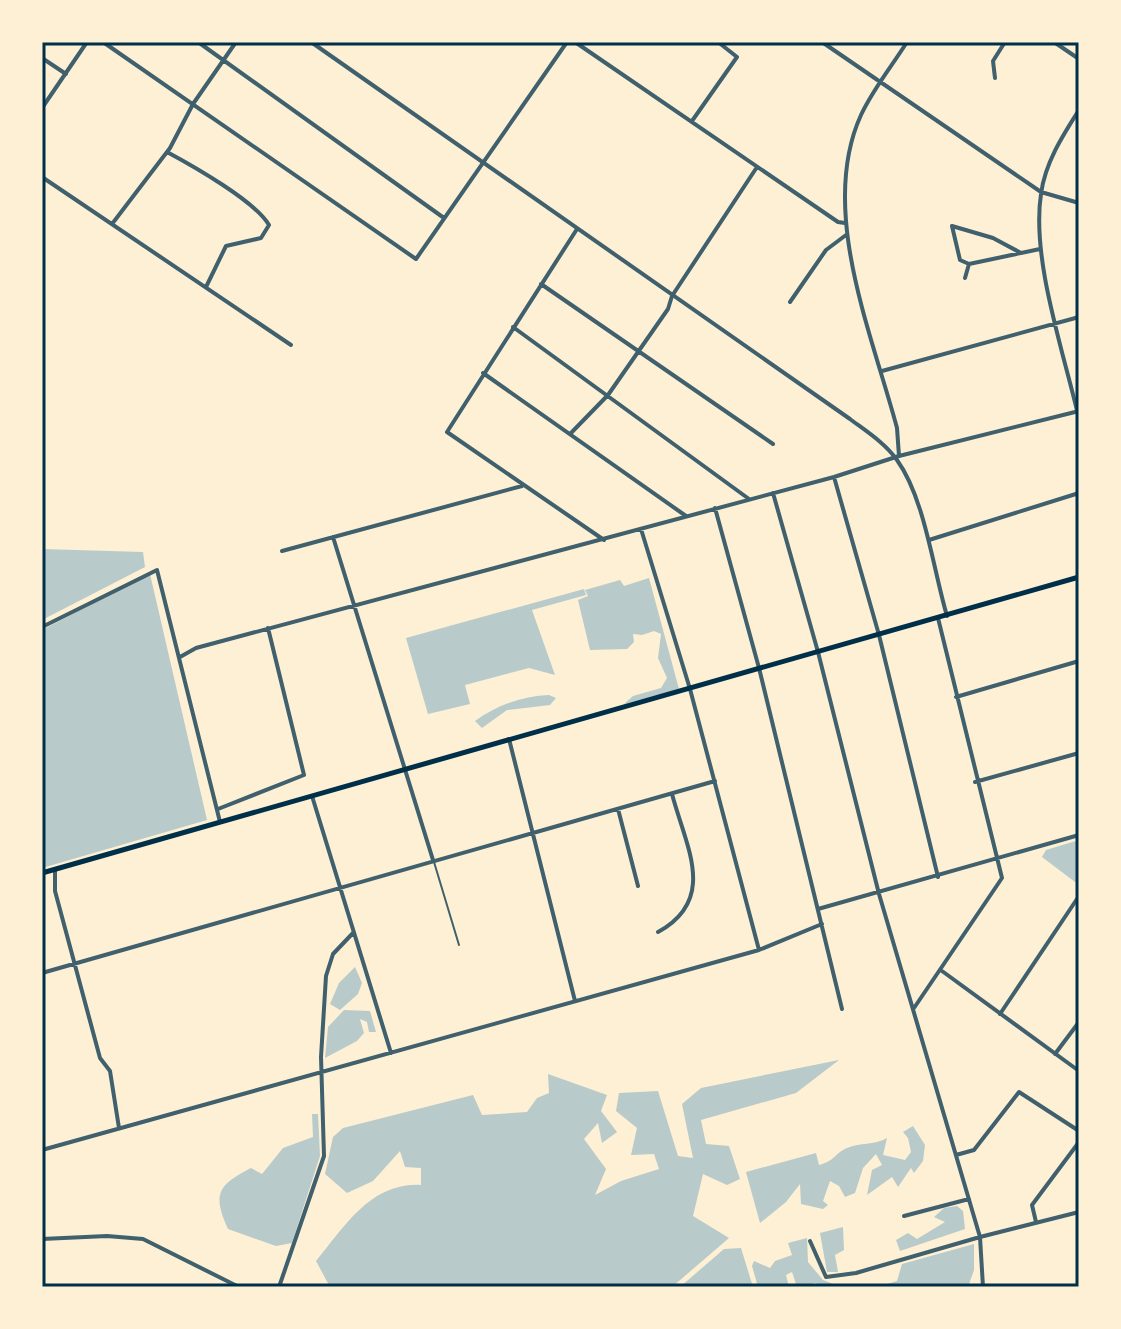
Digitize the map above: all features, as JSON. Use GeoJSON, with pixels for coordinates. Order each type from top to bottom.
{"type":"FeatureCollection","features":[{"type":"Feature","properties":{"kind":"main road"},"geometry":{"type":"LineString","coordinates":[[42,873],[1079,577]]}},
{"type":"Feature","properties":{"kind":"street"},"geometry":{"type":"LineString","coordinates":[[42,108],[87,42]]}},
{"type":"Feature","properties":{"kind":"street"},"geometry":{"type":"LineString","coordinates":[[103,42],[416,259],[567,42]]}},
{"type":"Feature","properties":{"kind":"street"},"geometry":{"type":"LineString","coordinates":[[198,42],[444,218]]}},
{"type":"Feature","properties":{"kind":"street"},"geometry":{"type":"LineString","coordinates":[[112,224],[167,152],[193,104],[236,42]]}},
{"type":"Feature","properties":{"kind":"street"},"geometry":{"type":"LineString","coordinates":[[311,42],[850,419],[897,457]]}},
{"type":"Feature","properties":{"kind":"street"},"geometry":{"type":"LineString","coordinates":[[575,42],[838,222],[845,223]]}},
{"type":"Feature","properties":{"kind":"street"},"geometry":{"type":"LineString","coordinates":[[692,121],[737,57],[718,42]]}},
{"type":"Feature","properties":{"kind":"street"},"geometry":{"type":"LineString","coordinates":[[822,42],[879,84],[1041,192],[1079,203]]}},
{"type":"Feature","properties":{"kind":"street"},"geometry":{"type":"LineString","coordinates":[[907,42],[861,115],[853,139],[845,223],[897,428],[897,457],[911,488],[947,616]]}},
{"type":"Feature","properties":{"kind":"street"},"geometry":{"type":"LineString","coordinates":[[995,78],[993,61],[1005,42]]}},
{"type":"Feature","properties":{"kind":"street"},"geometry":{"type":"LineString","coordinates":[[1054,42],[1079,59]]}},
{"type":"Feature","properties":{"kind":"street"},"geometry":{"type":"LineString","coordinates":[[42,58],[66,74]]}},
{"type":"Feature","properties":{"kind":"street"},"geometry":{"type":"LineString","coordinates":[[1079,110],[1058,142],[1041,192],[1040,249],[1079,419]]}},
{"type":"Feature","properties":{"kind":"street"},"geometry":{"type":"LineString","coordinates":[[167,152],[215,179],[228,192],[256,209],[269,225],[261,238],[226,246],[205,287]]}},
{"type":"Feature","properties":{"kind":"street"},"geometry":{"type":"LineString","coordinates":[[571,433],[608,395],[639,351],[757,167]]}},
{"type":"Feature","properties":{"kind":"street"},"geometry":{"type":"LineString","coordinates":[[42,177],[291,345]]}},
{"type":"Feature","properties":{"kind":"street"},"geometry":{"type":"LineString","coordinates":[[1021,253],[993,238],[952,226],[960,260],[969,264],[1040,249]]}},
{"type":"Feature","properties":{"kind":"street"},"geometry":{"type":"LineString","coordinates":[[577,229],[447,432],[604,540]]}},
{"type":"Feature","properties":{"kind":"street"},"geometry":{"type":"LineString","coordinates":[[790,302],[826,250],[846,235]]}},
{"type":"Feature","properties":{"kind":"street"},"geometry":{"type":"LineString","coordinates":[[965,278],[969,264]]}},
{"type":"Feature","properties":{"kind":"street"},"geometry":{"type":"LineString","coordinates":[[541,284],[773,444]]}},
{"type":"Feature","properties":{"kind":"street"},"geometry":{"type":"LineString","coordinates":[[882,371],[1079,317]]}},
{"type":"Feature","properties":{"kind":"street"},"geometry":{"type":"LineString","coordinates":[[513,327],[749,499]]}},
{"type":"Feature","properties":{"kind":"street"},"geometry":{"type":"LineString","coordinates":[[483,373],[686,516]]}},
{"type":"Feature","properties":{"kind":"street"},"geometry":{"type":"LineString","coordinates":[[180,657],[196,648],[268,628],[604,540],[897,457],[1078,411]]}},
{"type":"Feature","properties":{"kind":"street"},"geometry":{"type":"LineString","coordinates":[[834,477],[879,635],[938,877]]}},
{"type":"Feature","properties":{"kind":"street"},"geometry":{"type":"LineString","coordinates":[[282,551],[522,486]]}},
{"type":"Feature","properties":{"kind":"street"},"geometry":{"type":"LineString","coordinates":[[773,493],[818,652],[879,894],[980,1237],[983,1287]]}},
{"type":"Feature","properties":{"kind":"street"},"geometry":{"type":"LineString","coordinates":[[927,541],[1079,493]]}},
{"type":"Feature","properties":{"kind":"street"},"geometry":{"type":"LineString","coordinates":[[715,508],[759,668],[842,1009]]}},
{"type":"Feature","properties":{"kind":"street"},"geometry":{"type":"LineString","coordinates":[[641,529],[690,689],[759,950]]}},
{"type":"Feature","properties":{"kind":"street"},"geometry":{"type":"LineString","coordinates":[[333,537],[433,860]]}},
{"type":"Feature","properties":{"kind":"street"},"geometry":{"type":"LineString","coordinates":[[42,627],[157,570],[220,822]]}},
{"type":"Feature","properties":{"kind":"street"},"geometry":{"type":"LineString","coordinates":[[914,1008],[1002,878],[975,782],[938,618]]}},
{"type":"Feature","properties":{"kind":"street"},"geometry":{"type":"LineString","coordinates":[[218,809],[304,775],[268,628]]}},
{"type":"Feature","properties":{"kind":"street"},"geometry":{"type":"LineString","coordinates":[[956,697],[1079,661]]}},
{"type":"Feature","properties":{"kind":"street"},"geometry":{"type":"LineString","coordinates":[[509,739],[530,835],[575,1001]]}},
{"type":"Feature","properties":{"kind":"street"},"geometry":{"type":"LineString","coordinates":[[975,782],[1079,753]]}},
{"type":"Feature","properties":{"kind":"street"},"geometry":{"type":"LineString","coordinates":[[42,973],[715,781]]}},
{"type":"Feature","properties":{"kind":"street"},"geometry":{"type":"LineString","coordinates":[[658,932],[687,910],[695,884],[672,794]]}},
{"type":"Feature","properties":{"kind":"street"},"geometry":{"type":"LineString","coordinates":[[312,796],[391,1053]]}},
{"type":"Feature","properties":{"kind":"street"},"geometry":{"type":"LineString","coordinates":[[618,809],[638,886]]}},
{"type":"Feature","properties":{"kind":"street"},"geometry":{"type":"LineString","coordinates":[[818,909],[1079,835]]}},
{"type":"Feature","properties":{"kind":"street"},"geometry":{"type":"LineString","coordinates":[[55,869],[55,891],[100,1058],[110,1071],[120,1128]]}},
{"type":"Feature","properties":{"kind":"street"},"geometry":{"type":"LineString","coordinates":[[1000,1014],[1079,896]]}},
{"type":"Feature","properties":{"kind":"street"},"geometry":{"type":"LineString","coordinates":[[42,1150],[759,950],[822,924]]}},
{"type":"Feature","properties":{"kind":"street"},"geometry":{"type":"LineString","coordinates":[[279,1287],[324,1156],[321,1073],[326,976],[333,954],[353,933]]}},
{"type":"Feature","properties":{"kind":"street"},"geometry":{"type":"LineString","coordinates":[[941,970],[1079,1071]]}},
{"type":"Feature","properties":{"kind":"street"},"geometry":{"type":"LineString","coordinates":[[1055,1054],[1079,1022]]}},
{"type":"Feature","properties":{"kind":"street"},"geometry":{"type":"LineString","coordinates":[[956,1155],[974,1150],[1019,1092],[1079,1131]]}},
{"type":"Feature","properties":{"kind":"street"},"geometry":{"type":"LineString","coordinates":[[1036,1222],[1032,1205],[1079,1142]]}},
{"type":"Feature","properties":{"kind":"street"},"geometry":{"type":"LineString","coordinates":[[904,1216],[969,1199]]}},
{"type":"Feature","properties":{"kind":"street"},"geometry":{"type":"LineString","coordinates":[[810,1241],[826,1277],[856,1273],[1079,1212]]}},
{"type":"Feature","properties":{"kind":"street"},"geometry":{"type":"LineString","coordinates":[[42,1239],[107,1236],[143,1239],[239,1287]]}},
{"type":"Feature","properties":{"kind":"lane"},"geometry":{"type":"LineString","coordinates":[[433,860],[459,945]]}},
{"type":"Feature","properties":{"kind":"shaded area"},"geometry":{"type":"Polygon","coordinates":[[[42,549],[143,552],[145,567],[42,620],[42,549]]]}},
{"type":"Feature","properties":{"kind":"shaded area"},"geometry":{"type":"Polygon","coordinates":[[[150,574],[207,820],[42,868],[42,630],[150,574]]]}},
{"type":"Feature","properties":{"kind":"shaded area"},"geometry":{"type":"Polygon","coordinates":[[[649,578],[679,689],[624,704],[633,696],[661,688],[667,678],[658,658],[661,634],[654,631],[633,634],[634,642],[627,649],[590,650],[578,600],[588,596],[585,590],[620,580],[624,586],[649,578]]]}},
{"type":"Feature","properties":{"kind":"shaded area"},"geometry":{"type":"Polygon","coordinates":[[[584,589],[586,595],[532,610],[555,675],[529,668],[465,685],[470,704],[428,714],[406,638],[584,589]]]}},
{"type":"Feature","properties":{"kind":"shaded area"},"geometry":{"type":"Polygon","coordinates":[[[549,695],[556,698],[550,705],[507,710],[482,728],[475,721],[510,702],[549,695]]]}},
{"type":"Feature","properties":{"kind":"shaded area"},"geometry":{"type":"Polygon","coordinates":[[[1079,840],[1079,885],[1042,857],[1046,850],[1079,840]]]}},
{"type":"Feature","properties":{"kind":"shaded area"},"geometry":{"type":"Polygon","coordinates":[[[355,967],[362,983],[358,994],[340,1010],[330,1004],[339,983],[355,967]]]}},
{"type":"Feature","properties":{"kind":"shaded area"},"geometry":{"type":"Polygon","coordinates":[[[344,1010],[370,1011],[376,1032],[369,1032],[367,1022],[360,1019],[364,1033],[357,1041],[325,1058],[328,1027],[344,1010]]]}},
{"type":"Feature","properties":{"kind":"shaded area"},"geometry":{"type":"Polygon","coordinates":[[[839,1060],[796,1093],[701,1120],[706,1144],[729,1146],[740,1179],[727,1185],[703,1174],[693,1216],[729,1238],[672,1287],[330,1287],[316,1261],[373,1198],[403,1186],[421,1185],[421,1168],[405,1167],[400,1151],[373,1181],[347,1193],[325,1174],[333,1137],[343,1128],[473,1095],[482,1115],[527,1112],[537,1098],[549,1093],[548,1074],[607,1095],[601,1111],[617,1132],[602,1143],[598,1123],[584,1139],[606,1169],[595,1195],[621,1181],[659,1169],[654,1154],[631,1155],[637,1128],[616,1111],[619,1093],[658,1091],[678,1156],[693,1158],[682,1104],[701,1088],[839,1060]]]}},
{"type":"Feature","properties":{"kind":"shaded area"},"geometry":{"type":"Polygon","coordinates":[[[312,1114],[318,1114],[320,1156],[292,1243],[276,1246],[228,1229],[220,1207],[221,1192],[225,1186],[251,1168],[262,1174],[283,1148],[313,1137],[312,1114]]]}},
{"type":"Feature","properties":{"kind":"shaded area"},"geometry":{"type":"Polygon","coordinates":[[[913,1126],[925,1145],[923,1161],[914,1173],[911,1168],[898,1187],[892,1177],[867,1195],[872,1170],[882,1165],[876,1154],[863,1168],[855,1193],[845,1197],[839,1186],[830,1181],[823,1201],[828,1205],[823,1209],[801,1204],[800,1184],[786,1202],[760,1223],[746,1172],[816,1153],[819,1165],[847,1148],[887,1138],[883,1155],[905,1160],[911,1152],[908,1138],[903,1132],[913,1126]]]}},
{"type":"Feature","properties":{"kind":"shaded area"},"geometry":{"type":"Polygon","coordinates":[[[957,1206],[963,1211],[965,1229],[900,1251],[896,1240],[908,1233],[917,1239],[945,1222],[934,1217],[944,1208],[957,1206]]]}},
{"type":"Feature","properties":{"kind":"shaded area"},"geometry":{"type":"Polygon","coordinates":[[[843,1227],[844,1250],[835,1255],[838,1272],[827,1272],[820,1233],[843,1227]]]}},
{"type":"Feature","properties":{"kind":"shaded area"},"geometry":{"type":"Polygon","coordinates":[[[807,1238],[808,1262],[823,1280],[841,1287],[822,1287],[816,1283],[797,1287],[792,1272],[786,1275],[789,1287],[758,1287],[752,1266],[754,1261],[770,1268],[775,1261],[792,1255],[788,1243],[807,1238]]]}},
{"type":"Feature","properties":{"kind":"shaded area"},"geometry":{"type":"Polygon","coordinates":[[[974,1244],[974,1270],[968,1287],[877,1287],[897,1281],[902,1264],[974,1244]]]}},
{"type":"Feature","properties":{"kind":"shaded area"},"geometry":{"type":"Polygon","coordinates":[[[741,1248],[753,1287],[680,1287],[724,1249],[741,1248]]]}}]}
